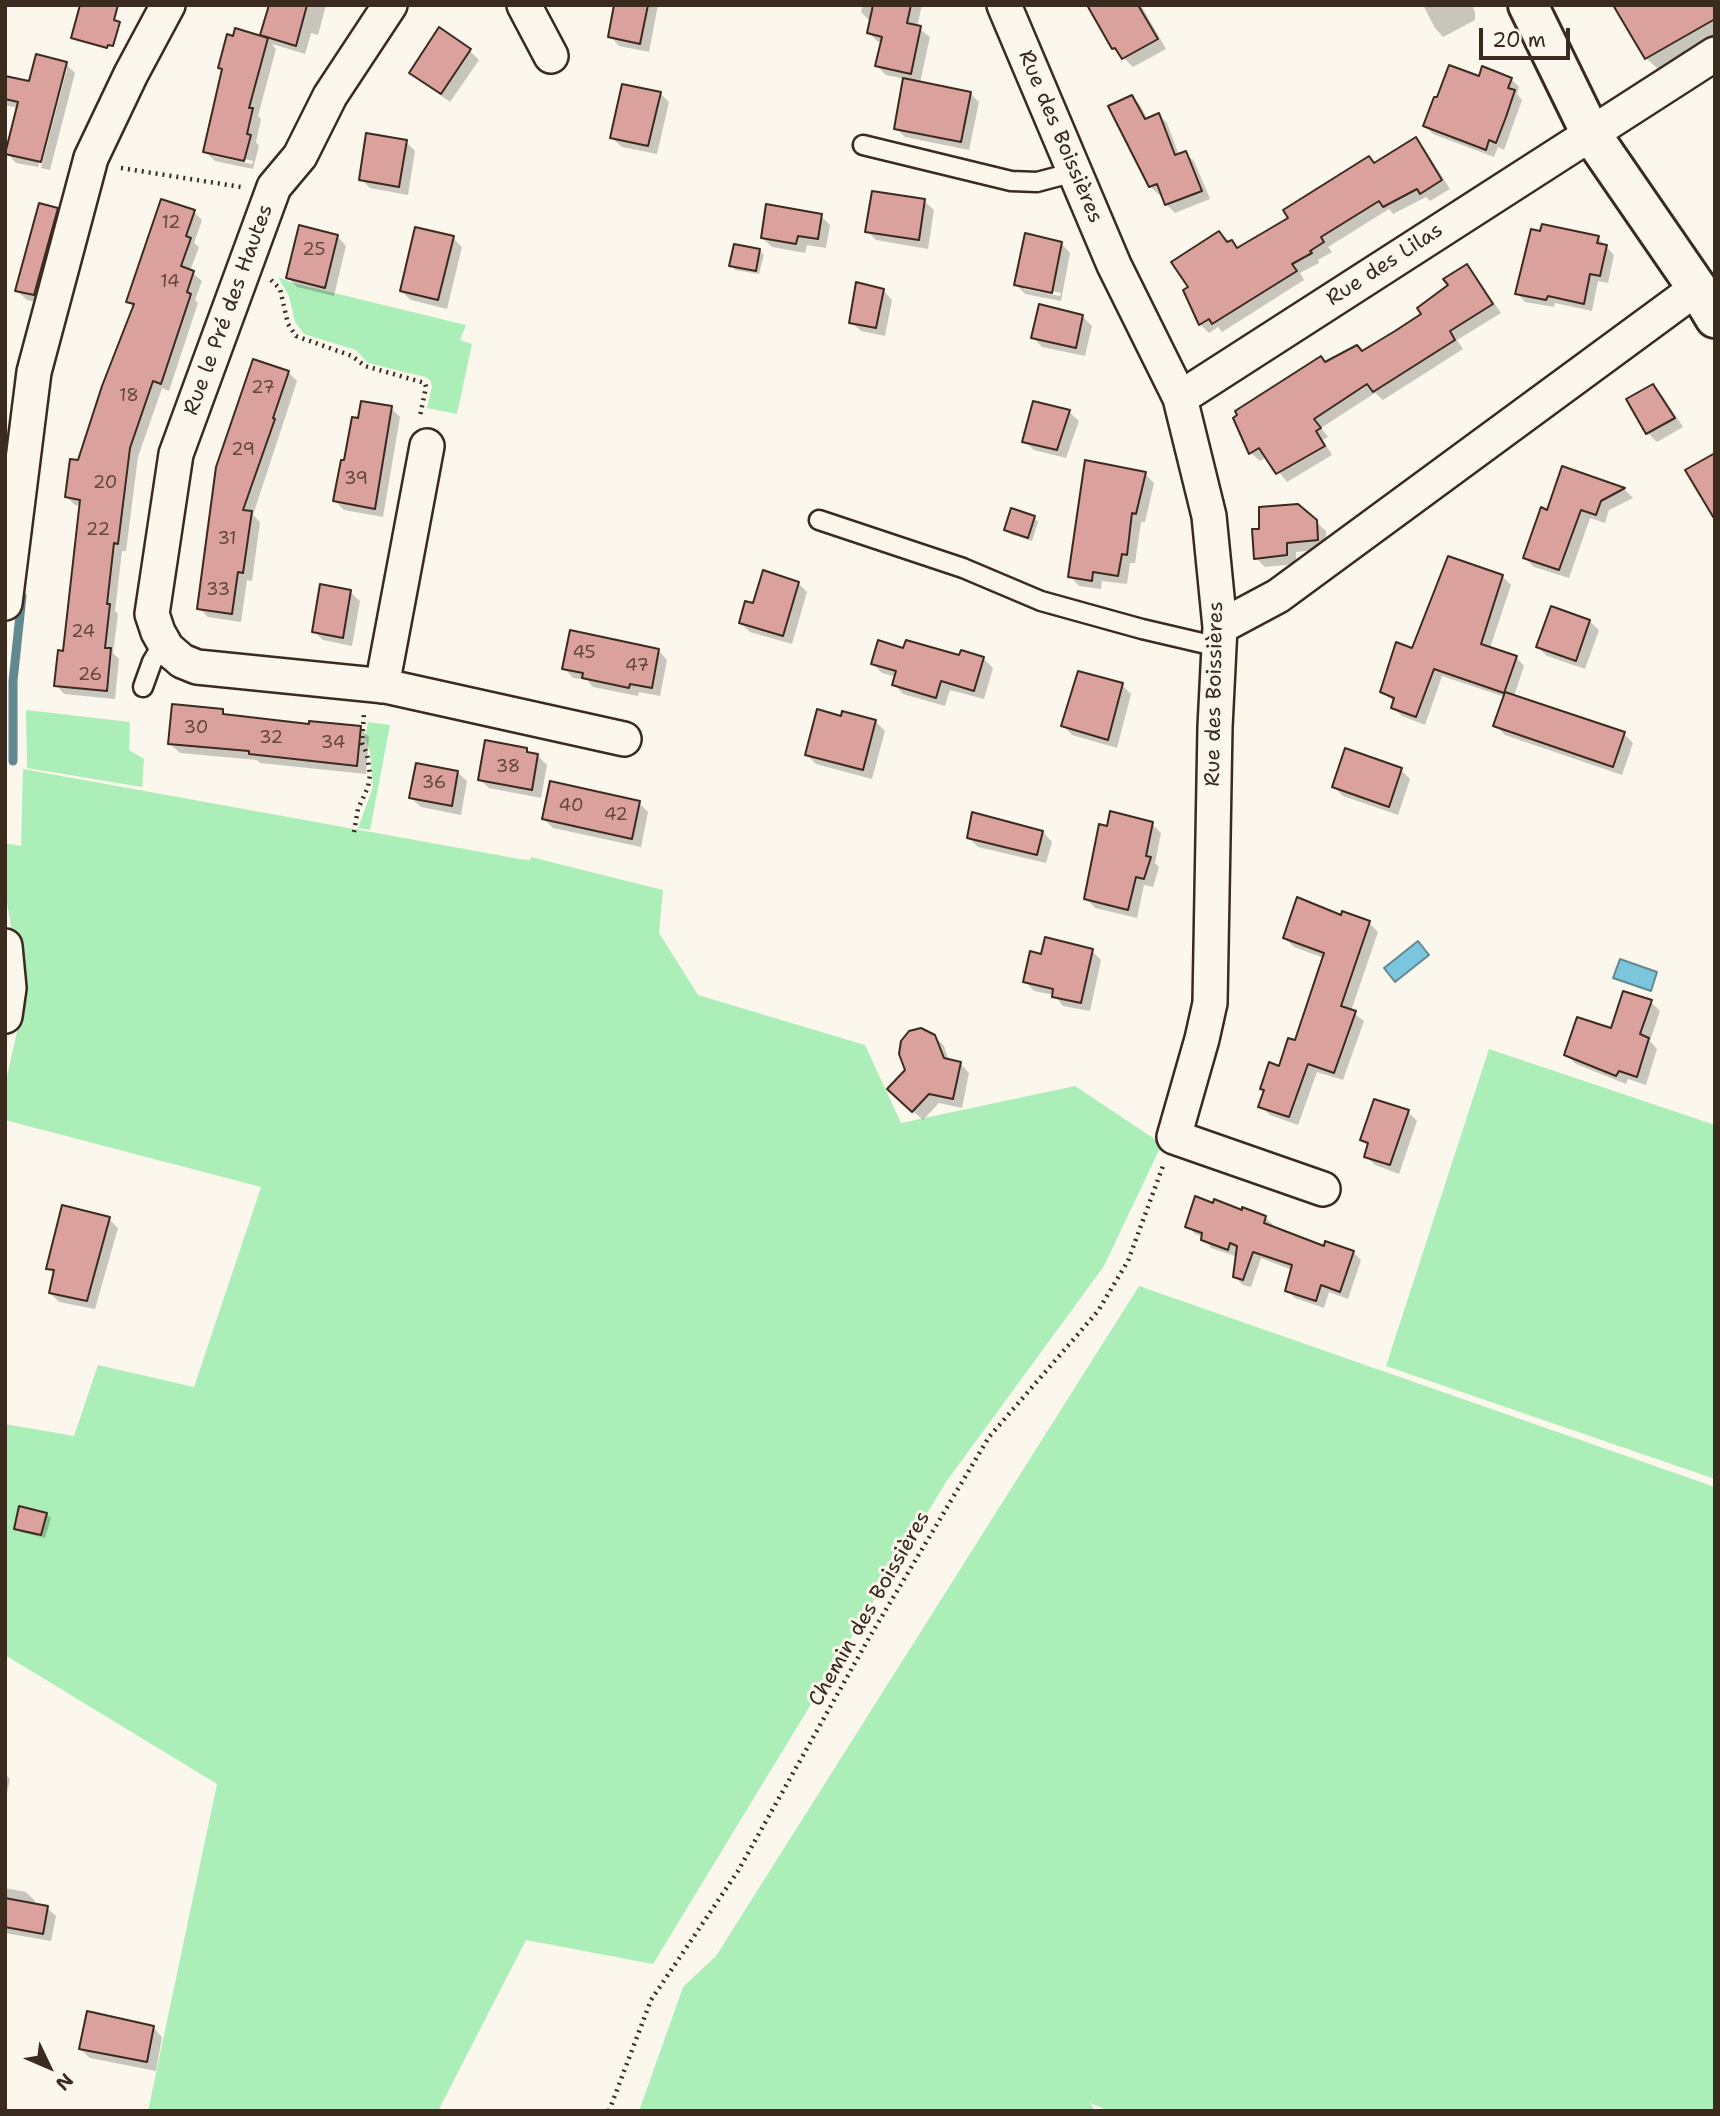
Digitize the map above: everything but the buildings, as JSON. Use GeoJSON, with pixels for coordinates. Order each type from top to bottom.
{"type":"FeatureCollection","features":[{"type":"Feature","properties":{"kind":"street"},"geometry":{"type":"LineString","coordinates":[[5,603],[33,372],[90,163],[131,74],[168,5]]}},
{"type":"Feature","properties":{"kind":"street","name":"Rue le Pré des Hautes"},"geometry":{"type":"LineString","coordinates":[[164,642],[152,614],[176,454],[272,192],[300,156],[330,96],[390,5]]}},
{"type":"Feature","properties":{"kind":"street"},"geometry":{"type":"LineString","coordinates":[[524,5],[551,56]]}},
{"type":"Feature","properties":{"kind":"street","name":"Rue des Boissières"},"geometry":{"type":"LineString","coordinates":[[1004,5],[1114,265],[1180,398],[1209,516],[1220,636],[1209,1003],[1202,1040],[1174,1137]]}},
{"type":"Feature","properties":{"kind":"street"},"geometry":{"type":"LineString","coordinates":[[1220,636],[1706,303],[1591,134],[1528,5]]}},
{"type":"Feature","properties":{"kind":"street","name":"Rue des Lilas"},"geometry":{"type":"LineString","coordinates":[[1180,398],[1715,54]]}},
{"type":"Feature","properties":{"kind":"street"},"geometry":{"type":"LineString","coordinates":[[374,685],[423,434]]}},
{"type":"Feature","properties":{"kind":"street"},"geometry":{"type":"LineString","coordinates":[[164,642],[182,661],[197,667],[374,685],[624,738]]}},
{"type":"Feature","properties":{"kind":"street"},"geometry":{"type":"LineString","coordinates":[[5,946],[9,988],[5,1016]]}},
{"type":"Feature","properties":{"kind":"street"},"geometry":{"type":"LineString","coordinates":[[1174,1137],[1323,1189]]}},
{"type":"Feature","properties":{"kind":"lane"},"geometry":{"type":"LineString","coordinates":[[863,145],[1011,181],[1037,182],[1075,172]]}},
{"type":"Feature","properties":{"kind":"lane"},"geometry":{"type":"LineString","coordinates":[[819,520],[963,568],[1041,601],[1143,629],[1220,636]]}},
{"type":"Feature","properties":{"kind":"lane"},"geometry":{"type":"LineString","coordinates":[[143,687],[152,662],[164,642]]}},
{"type":"Feature","properties":{"kind":"path"},"geometry":{"type":"LineString","coordinates":[[90,163],[272,192]]}},
{"type":"Feature","properties":{"kind":"path"},"geometry":{"type":"LineString","coordinates":[[245,267],[268,278],[280,289],[288,324],[296,336],[352,356],[365,366],[425,383],[423,434]]}},
{"type":"Feature","properties":{"kind":"path"},"geometry":{"type":"LineString","coordinates":[[354,832],[358,809],[368,788],[370,775],[367,754],[362,743],[374,685]]}},
{"type":"Feature","properties":{"kind":"path","name":"Chemin des Boissières"},"geometry":{"type":"LineString","coordinates":[[609,2111],[651,2000],[738,1871],[869,1638],[989,1437],[1098,1311],[1128,1261],[1174,1137]]}},
{"type":"Feature","properties":{"kind":"green space"},"geometry":{"type":"Polygon","coordinates":[[[278,277],[293,283],[466,325],[460,340],[472,344],[457,414],[427,408],[432,386],[430,380],[425,377],[368,363],[356,350],[304,334],[295,322],[289,296],[278,277]]]}},
{"type":"Feature","properties":{"kind":"green space"},"geometry":{"type":"Polygon","coordinates":[[[26,710],[130,722],[129,750],[144,759],[142,787],[27,768],[26,710]]]}},
{"type":"Feature","properties":{"kind":"green space"},"geometry":{"type":"Polygon","coordinates":[[[368,722],[390,725],[370,830],[358,828],[373,787],[370,752],[365,738],[368,722]]]}},
{"type":"Feature","properties":{"kind":"green space"},"geometry":{"type":"Polygon","coordinates":[[[23,769],[520,859],[530,860],[531,857],[663,890],[659,933],[698,995],[865,1045],[901,1123],[1075,1086],[1162,1144],[1104,1266],[946,1482],[653,1964],[526,1940],[438,2111],[148,2111],[217,1784],[5,1655],[5,1424],[74,1436],[98,1365],[194,1387],[261,1187],[5,1120],[5,1085],[17,1032],[21,988],[5,890],[5,843],[21,846],[23,769]]]}},
{"type":"Feature","properties":{"kind":"green space"},"geometry":{"type":"Polygon","coordinates":[[[1489,1049],[1715,1125],[1715,1479],[1386,1366],[1489,1049]]]}},
{"type":"Feature","properties":{"kind":"green space"},"geometry":{"type":"Polygon","coordinates":[[[1139,1286],[1715,1487],[1715,2111],[1109,2111],[1090,2103],[1095,2111],[639,2111],[683,1987],[716,1956],[1139,1286]]]}},
{"type":"Feature","properties":{"kind":"water"},"geometry":{"type":"Polygon","coordinates":[[[1418,941],[1429,955],[1395,982],[1384,968],[1418,941]]]}},
{"type":"Feature","properties":{"kind":"water"},"geometry":{"type":"Polygon","coordinates":[[[1620,959],[1657,972],[1651,991],[1613,978],[1620,959]]]}},
{"type":"Feature","properties":{"kind":"waterway"},"geometry":{"type":"LineString","coordinates":[[13,761],[13,681],[22,596]]}}]}
